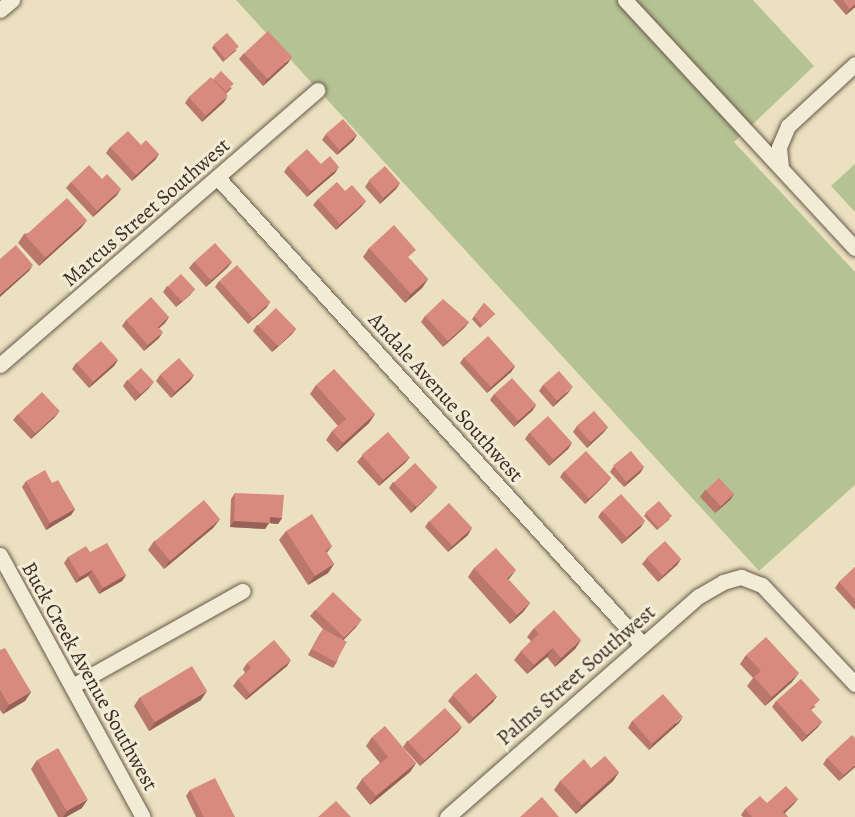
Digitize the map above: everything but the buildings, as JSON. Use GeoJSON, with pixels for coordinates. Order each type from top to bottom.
{"type":"FeatureCollection","features":[{"type":"Feature","properties":{"kind":"street"},"geometry":{"type":"LineString","coordinates":[[0,10],[12,0]]}},
{"type":"Feature","properties":{"kind":"street"},"geometry":{"type":"LineString","coordinates":[[625,0],[855,248]]}},
{"type":"Feature","properties":{"kind":"street"},"geometry":{"type":"LineString","coordinates":[[781,167],[779,147],[788,126],[855,64]]}},
{"type":"Feature","properties":{"kind":"street","name":"Marcus Street Southwest"},"geometry":{"type":"LineString","coordinates":[[0,365],[318,90]]}},
{"type":"Feature","properties":{"kind":"street","name":"Andale Avenue Southwest"},"geometry":{"type":"LineString","coordinates":[[218,177],[643,645]]}},
{"type":"Feature","properties":{"kind":"street","name":"Buck Creek Avenue Southwest"},"geometry":{"type":"LineString","coordinates":[[0,555],[74,686],[143,817]]}},
{"type":"Feature","properties":{"kind":"street","name":"Palms Street Southwest"},"geometry":{"type":"LineString","coordinates":[[447,817],[699,596],[741,577],[762,585],[855,684]]}},
{"type":"Feature","properties":{"kind":"street"},"geometry":{"type":"LineString","coordinates":[[74,686],[242,591]]}},
{"type":"Feature","properties":{"kind":"green space"},"geometry":{"type":"Polygon","coordinates":[[[236,0],[753,0],[814,66],[734,142],[855,272],[855,485],[759,571],[236,0]]]}},
{"type":"Feature","properties":{"kind":"green space"},"geometry":{"type":"Polygon","coordinates":[[[855,164],[855,212],[831,186],[855,164]]]}}]}
